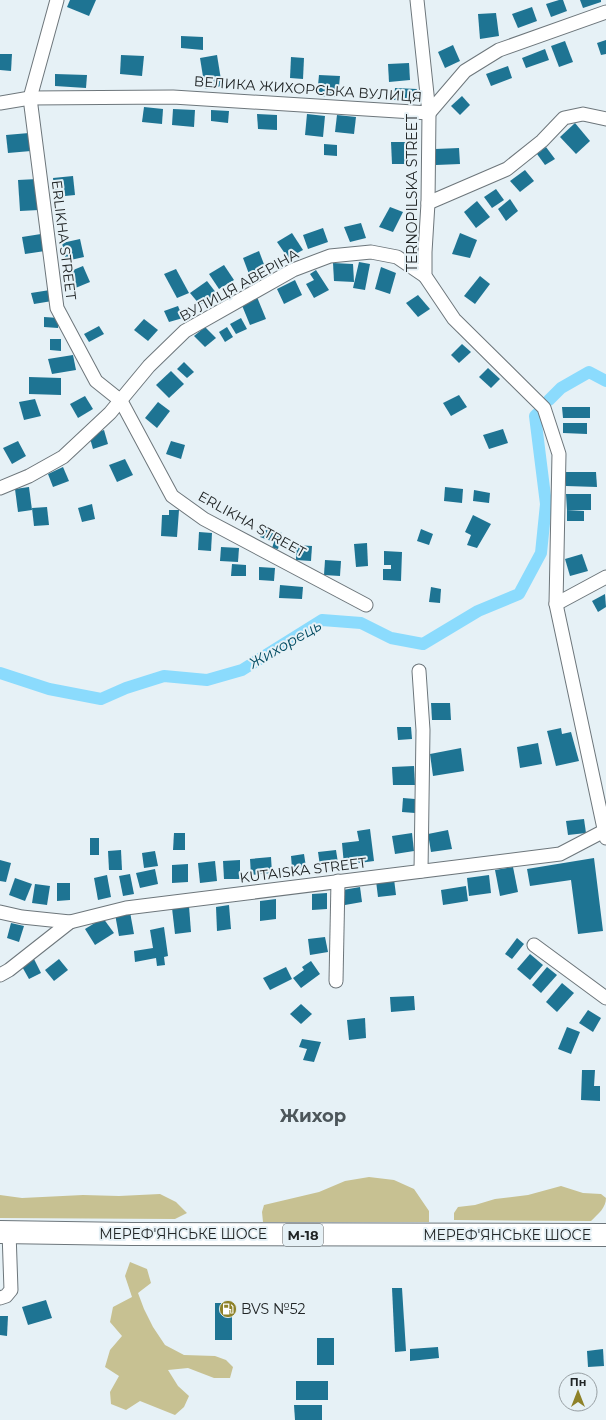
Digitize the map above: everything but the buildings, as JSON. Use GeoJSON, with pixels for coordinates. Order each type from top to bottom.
{"type":"FeatureCollection","features":[{"type":"Feature","properties":{"kind":"highway","name":"МЕРЕФ'ЯНСЬКЕ ШОСЕ"},"geometry":{"type":"LineString","coordinates":[[5,1232],[139,1234],[606,1235]]}},
{"type":"Feature","properties":{"kind":"street","name":"ERLIKHA STREET"},"geometry":{"type":"LineString","coordinates":[[57,0],[30,98],[57,308],[96,381],[121,400],[172,496],[204,519],[366,605]]}},
{"type":"Feature","properties":{"kind":"street","name":"TERNOPILSKA STREET"},"geometry":{"type":"LineString","coordinates":[[417,0],[429,113],[428,203],[425,276],[454,319],[544,408],[559,454],[556,604],[601,793],[605,833]]}},
{"type":"Feature","properties":{"kind":"street","name":"ВЕЛИКА ЖИХОРСЬКА ВУЛИЦЯ"},"geometry":{"type":"LineString","coordinates":[[0,103],[30,98],[173,97],[429,113],[465,71],[498,50],[606,12]]}},
{"type":"Feature","properties":{"kind":"street"},"geometry":{"type":"LineString","coordinates":[[428,203],[507,169],[542,140],[564,118],[583,114],[606,119]]}},
{"type":"Feature","properties":{"kind":"street","name":"ВУЛИЦЯ АВЕРІНА"},"geometry":{"type":"LineString","coordinates":[[0,488],[29,476],[63,457],[110,413],[149,366],[186,331],[293,270],[330,256],[371,252],[397,257],[425,276]]}},
{"type":"Feature","properties":{"kind":"street"},"geometry":{"type":"LineString","coordinates":[[556,604],[606,577]]}},
{"type":"Feature","properties":{"kind":"street"},"geometry":{"type":"LineString","coordinates":[[419,671],[423,730],[421,871]]}},
{"type":"Feature","properties":{"kind":"street","name":"KUTAISKA STREET"},"geometry":{"type":"LineString","coordinates":[[0,912],[22,917],[70,922],[126,908],[560,854],[605,833]]}},
{"type":"Feature","properties":{"kind":"street"},"geometry":{"type":"LineString","coordinates":[[336,981],[338,881]]}},
{"type":"Feature","properties":{"kind":"street"},"geometry":{"type":"LineString","coordinates":[[0,975],[9,970],[70,922]]}},
{"type":"Feature","properties":{"kind":"street"},"geometry":{"type":"LineString","coordinates":[[534,944],[606,998]]}},
{"type":"Feature","properties":{"kind":"street"},"geometry":{"type":"LineString","coordinates":[[0,1298],[6,1296],[11,1290],[5,1232]]}},
{"type":"Feature","properties":{"kind":"shaded area"},"geometry":{"type":"Polygon","coordinates":[[[369,1177],[394,1180],[414,1189],[429,1211],[429,1222],[263,1222],[262,1212],[264,1205],[319,1192],[345,1181],[369,1177]]]}},
{"type":"Feature","properties":{"kind":"shaded area"},"geometry":{"type":"Polygon","coordinates":[[[561,1186],[583,1193],[601,1194],[606,1198],[605,1205],[591,1221],[454,1220],[454,1213],[458,1207],[475,1205],[495,1199],[528,1195],[561,1186]]]}},
{"type":"Feature","properties":{"kind":"shaded area"},"geometry":{"type":"Polygon","coordinates":[[[160,1194],[176,1202],[187,1213],[175,1219],[0,1218],[0,1195],[22,1198],[83,1195],[119,1196],[160,1194]]]}},
{"type":"Feature","properties":{"kind":"shaded area"},"geometry":{"type":"Polygon","coordinates":[[[130,1262],[147,1269],[151,1283],[138,1293],[153,1327],[165,1345],[184,1355],[215,1356],[226,1360],[233,1367],[230,1378],[214,1378],[188,1368],[168,1370],[178,1386],[189,1396],[184,1407],[175,1415],[140,1401],[126,1410],[111,1404],[110,1392],[119,1376],[105,1367],[110,1350],[122,1336],[110,1322],[113,1307],[132,1297],[125,1276],[130,1262]]]}},
{"type":"Feature","properties":{"kind":"waterway","name":"Жихорець"},"geometry":{"type":"LineString","coordinates":[[549,400],[561,388],[589,372],[606,381]]}},
{"type":"Feature","properties":{"kind":"waterway","name":"Жихорець"},"geometry":{"type":"LineString","coordinates":[[0,673],[49,689],[101,699],[126,688],[164,676],[207,680],[242,670],[322,620],[361,623],[391,638],[423,644],[478,611],[519,594],[541,553],[546,504],[535,416],[537,414]]}},
{"type":"Feature","properties":{"kind":"place","name":"BVS №52"},"geometry":{"type":"Point","coordinates":[228,1309]}},
{"type":"Feature","properties":{"kind":"district","name":"Жихор"},"geometry":{"type":"Point","coordinates":[313,1116]}}]}
